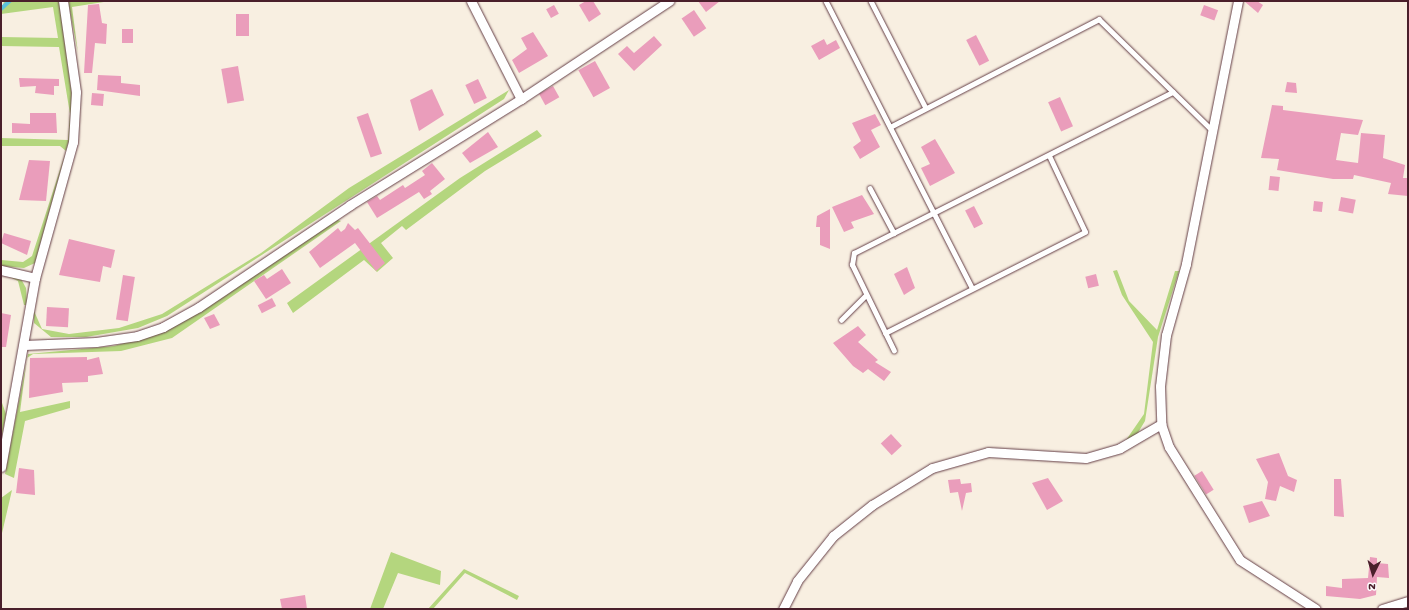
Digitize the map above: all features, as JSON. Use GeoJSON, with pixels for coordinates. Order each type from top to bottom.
{"type":"FeatureCollection","features":[{"type":"Feature","properties":{"kind":"street"},"geometry":{"type":"LineString","coordinates":[[1,467],[35,278],[65,182],[73,142],[76,92],[63,1]]}},
{"type":"Feature","properties":{"kind":"street"},"geometry":{"type":"LineString","coordinates":[[471,1],[521,99]]}},
{"type":"Feature","properties":{"kind":"street"},"geometry":{"type":"LineString","coordinates":[[24,345],[96,342],[137,336],[163,327],[521,99],[669,1]]}},
{"type":"Feature","properties":{"kind":"street"},"geometry":{"type":"LineString","coordinates":[[1238,1],[1186,264],[1166,335],[1160,386],[1161,424],[1169,448],[1240,560],[1316,609]]}},
{"type":"Feature","properties":{"kind":"street"},"geometry":{"type":"LineString","coordinates":[[1,270],[35,278]]}},
{"type":"Feature","properties":{"kind":"street"},"geometry":{"type":"LineString","coordinates":[[783,609],[797,581],[833,536],[872,505],[932,468],[988,452],[1086,458],[1120,448],[1161,424]]}},
{"type":"Feature","properties":{"kind":"street"},"geometry":{"type":"LineString","coordinates":[[1382,609],[1408,601]]}},
{"type":"Feature","properties":{"kind":"lane"},"geometry":{"type":"LineString","coordinates":[[826,1],[972,288]]}},
{"type":"Feature","properties":{"kind":"lane"},"geometry":{"type":"LineString","coordinates":[[871,1],[926,108]]}},
{"type":"Feature","properties":{"kind":"lane"},"geometry":{"type":"LineString","coordinates":[[890,127],[1099,19],[1212,128]]}},
{"type":"Feature","properties":{"kind":"lane"},"geometry":{"type":"LineString","coordinates":[[894,351],[865,296],[852,265],[854,253],[1049,156],[1173,92]]}},
{"type":"Feature","properties":{"kind":"lane"},"geometry":{"type":"LineString","coordinates":[[885,333],[1085,232],[1049,156]]}},
{"type":"Feature","properties":{"kind":"lane"},"geometry":{"type":"LineString","coordinates":[[870,188],[894,233]]}},
{"type":"Feature","properties":{"kind":"lane"},"geometry":{"type":"LineString","coordinates":[[841,320],[865,296]]}},
{"type":"Feature","properties":{"kind":"green space"},"geometry":{"type":"Polygon","coordinates":[[[4,1],[59,1],[72,96],[69,140],[66,151],[60,146],[1,146],[1,138],[68,140],[70,114],[59,47],[1,46],[1,37],[58,38],[53,7],[1,14],[4,1]]]}},
{"type":"Feature","properties":{"kind":"green space"},"geometry":{"type":"Polygon","coordinates":[[[68,1],[110,1],[72,7],[78,53],[68,1]]]}},
{"type":"Feature","properties":{"kind":"green space"},"geometry":{"type":"Polygon","coordinates":[[[509,90],[504,99],[167,316],[138,328],[86,337],[51,337],[34,323],[34,311],[42,329],[69,334],[119,328],[162,314],[261,253],[349,188],[509,90]]]}},
{"type":"Feature","properties":{"kind":"green space"},"geometry":{"type":"Polygon","coordinates":[[[537,130],[542,136],[485,171],[406,230],[402,226],[381,243],[393,258],[377,272],[364,260],[293,313],[287,303],[460,178],[537,130]]]}},
{"type":"Feature","properties":{"kind":"green space"},"geometry":{"type":"Polygon","coordinates":[[[66,152],[35,263],[24,268],[1,266],[1,260],[23,262],[32,256],[66,152]]]}},
{"type":"Feature","properties":{"kind":"green space"},"geometry":{"type":"Polygon","coordinates":[[[334,219],[341,221],[172,338],[121,351],[33,354],[27,358],[28,354],[114,346],[168,330],[222,298],[334,219]]]}},
{"type":"Feature","properties":{"kind":"green space"},"geometry":{"type":"Polygon","coordinates":[[[1117,270],[1129,301],[1157,330],[1175,271],[1179,271],[1158,337],[1145,421],[1136,436],[1124,443],[1144,414],[1153,342],[1122,295],[1113,271],[1117,270]]]}},
{"type":"Feature","properties":{"kind":"green space"},"geometry":{"type":"Polygon","coordinates":[[[1,273],[20,277],[26,288],[27,305],[24,305],[18,281],[1,273]]]}},
{"type":"Feature","properties":{"kind":"green space"},"geometry":{"type":"Polygon","coordinates":[[[27,362],[20,412],[70,401],[70,408],[25,421],[14,478],[5,474],[27,362]]]}},
{"type":"Feature","properties":{"kind":"green space"},"geometry":{"type":"Polygon","coordinates":[[[1,400],[6,414],[1,441],[1,400]]]}},
{"type":"Feature","properties":{"kind":"green space"},"geometry":{"type":"Polygon","coordinates":[[[12,490],[3,529],[1,537],[1,498],[12,490]]]}},
{"type":"Feature","properties":{"kind":"green space"},"geometry":{"type":"Polygon","coordinates":[[[391,552],[441,571],[440,585],[398,573],[383,609],[370,609],[391,552]]]}},
{"type":"Feature","properties":{"kind":"green space"},"geometry":{"type":"Polygon","coordinates":[[[464,569],[519,596],[517,600],[465,573],[433,609],[428,609],[464,569]]]}},
{"type":"Feature","properties":{"kind":"building"},"geometry":{"type":"Polygon","coordinates":[[[586,1],[593,1],[601,14],[589,22],[579,5],[586,1]]]}},
{"type":"Feature","properties":{"kind":"building"},"geometry":{"type":"Polygon","coordinates":[[[698,1],[720,1],[706,12],[698,1]]]}},
{"type":"Feature","properties":{"kind":"building"},"geometry":{"type":"Polygon","coordinates":[[[1244,1],[1257,1],[1263,5],[1258,13],[1244,1]]]}},
{"type":"Feature","properties":{"kind":"building"},"geometry":{"type":"Polygon","coordinates":[[[99,4],[102,23],[107,24],[106,44],[95,43],[92,73],[84,73],[88,5],[99,4]]]}},
{"type":"Feature","properties":{"kind":"building"},"geometry":{"type":"Polygon","coordinates":[[[554,5],[559,14],[551,18],[546,9],[554,5]]]}},
{"type":"Feature","properties":{"kind":"building"},"geometry":{"type":"Polygon","coordinates":[[[1204,5],[1218,10],[1214,20],[1200,15],[1204,5]]]}},
{"type":"Feature","properties":{"kind":"building"},"geometry":{"type":"Polygon","coordinates":[[[694,10],[706,28],[694,37],[682,18],[694,10]]]}},
{"type":"Feature","properties":{"kind":"building"},"geometry":{"type":"Polygon","coordinates":[[[236,14],[249,14],[249,36],[236,36],[236,14]]]}},
{"type":"Feature","properties":{"kind":"building"},"geometry":{"type":"Polygon","coordinates":[[[122,29],[133,29],[133,43],[122,43],[122,29]]]}},
{"type":"Feature","properties":{"kind":"building"},"geometry":{"type":"Polygon","coordinates":[[[533,32],[548,56],[519,73],[512,60],[527,49],[521,38],[533,32]]]}},
{"type":"Feature","properties":{"kind":"building"},"geometry":{"type":"Polygon","coordinates":[[[976,35],[989,61],[979,66],[966,40],[976,35]]]}},
{"type":"Feature","properties":{"kind":"building"},"geometry":{"type":"Polygon","coordinates":[[[654,36],[662,45],[634,71],[618,54],[627,46],[634,53],[654,36]]]}},
{"type":"Feature","properties":{"kind":"building"},"geometry":{"type":"Polygon","coordinates":[[[824,39],[827,45],[836,40],[840,48],[819,60],[811,46],[824,39]]]}},
{"type":"Feature","properties":{"kind":"building"},"geometry":{"type":"Polygon","coordinates":[[[595,61],[610,88],[593,97],[578,70],[595,61]]]}},
{"type":"Feature","properties":{"kind":"building"},"geometry":{"type":"Polygon","coordinates":[[[238,66],[244,100],[227,103],[221,69],[238,66]]]}},
{"type":"Feature","properties":{"kind":"building"},"geometry":{"type":"Polygon","coordinates":[[[98,75],[121,76],[121,83],[140,85],[140,96],[97,90],[98,75]]]}},
{"type":"Feature","properties":{"kind":"building"},"geometry":{"type":"Polygon","coordinates":[[[19,78],[59,79],[59,86],[54,86],[54,95],[35,93],[36,86],[20,87],[19,78]]]}},
{"type":"Feature","properties":{"kind":"building"},"geometry":{"type":"Polygon","coordinates":[[[478,79],[487,98],[474,104],[465,85],[478,79]]]}},
{"type":"Feature","properties":{"kind":"building"},"geometry":{"type":"Polygon","coordinates":[[[1287,82],[1296,83],[1297,93],[1285,92],[1287,82]]]}},
{"type":"Feature","properties":{"kind":"building"},"geometry":{"type":"Polygon","coordinates":[[[553,86],[559,97],[545,105],[539,94],[553,86]]]}},
{"type":"Feature","properties":{"kind":"building"},"geometry":{"type":"Polygon","coordinates":[[[432,89],[444,115],[419,131],[410,100],[432,89]]]}},
{"type":"Feature","properties":{"kind":"building"},"geometry":{"type":"Polygon","coordinates":[[[92,93],[104,94],[103,106],[91,105],[92,93]]]}},
{"type":"Feature","properties":{"kind":"building"},"geometry":{"type":"Polygon","coordinates":[[[1060,97],[1073,126],[1061,132],[1048,102],[1060,97]]]}},
{"type":"Feature","properties":{"kind":"building"},"geometry":{"type":"Polygon","coordinates":[[[1272,105],[1283,106],[1283,110],[1363,120],[1358,135],[1341,133],[1336,160],[1358,163],[1361,133],[1385,135],[1383,158],[1405,165],[1403,178],[1408,178],[1408,196],[1388,194],[1391,183],[1354,175],[1353,179],[1333,179],[1277,170],[1279,159],[1261,158],[1272,105]]]}},
{"type":"Feature","properties":{"kind":"building"},"geometry":{"type":"Polygon","coordinates":[[[30,113],[56,113],[57,133],[12,133],[12,123],[30,124],[30,113]]]}},
{"type":"Feature","properties":{"kind":"building"},"geometry":{"type":"Polygon","coordinates":[[[368,113],[382,154],[371,158],[357,117],[368,113]]]}},
{"type":"Feature","properties":{"kind":"building"},"geometry":{"type":"Polygon","coordinates":[[[875,114],[881,125],[871,130],[880,147],[860,159],[853,147],[861,141],[852,123],[875,114]]]}},
{"type":"Feature","properties":{"kind":"building"},"geometry":{"type":"Polygon","coordinates":[[[488,132],[498,147],[470,163],[462,153],[488,132]]]}},
{"type":"Feature","properties":{"kind":"building"},"geometry":{"type":"Polygon","coordinates":[[[935,139],[955,173],[930,186],[921,168],[930,164],[921,147],[935,139]]]}},
{"type":"Feature","properties":{"kind":"building"},"geometry":{"type":"Polygon","coordinates":[[[29,160],[50,161],[46,201],[19,200],[29,160]]]}},
{"type":"Feature","properties":{"kind":"building"},"geometry":{"type":"Polygon","coordinates":[[[432,163],[445,179],[430,191],[432,194],[424,199],[419,192],[377,218],[367,202],[377,196],[380,200],[403,185],[405,188],[425,175],[422,171],[432,163]]]}},
{"type":"Feature","properties":{"kind":"building"},"geometry":{"type":"Polygon","coordinates":[[[1270,176],[1280,177],[1278,191],[1269,190],[1270,176]]]}},
{"type":"Feature","properties":{"kind":"building"},"geometry":{"type":"Polygon","coordinates":[[[862,195],[874,214],[851,222],[854,228],[844,232],[832,207],[862,195]]]}},
{"type":"Feature","properties":{"kind":"building"},"geometry":{"type":"Polygon","coordinates":[[[1341,197],[1356,200],[1353,214],[1338,211],[1341,197]]]}},
{"type":"Feature","properties":{"kind":"building"},"geometry":{"type":"Polygon","coordinates":[[[1314,201],[1323,202],[1322,212],[1313,211],[1314,201]]]}},
{"type":"Feature","properties":{"kind":"building"},"geometry":{"type":"Polygon","coordinates":[[[974,206],[983,224],[974,228],[965,211],[974,206]]]}},
{"type":"Feature","properties":{"kind":"building"},"geometry":{"type":"Polygon","coordinates":[[[830,209],[830,249],[820,245],[820,227],[816,227],[817,216],[830,209]]]}},
{"type":"Feature","properties":{"kind":"building"},"geometry":{"type":"Polygon","coordinates":[[[348,223],[355,230],[358,228],[385,263],[376,271],[355,243],[320,268],[309,252],[338,228],[341,232],[345,229],[348,223]]]}},
{"type":"Feature","properties":{"kind":"building"},"geometry":{"type":"Polygon","coordinates":[[[4,233],[31,241],[27,255],[1,243],[4,233]]]}},
{"type":"Feature","properties":{"kind":"building"},"geometry":{"type":"Polygon","coordinates":[[[69,239],[115,250],[111,268],[103,266],[100,282],[59,275],[69,239]]]}},
{"type":"Feature","properties":{"kind":"building"},"geometry":{"type":"Polygon","coordinates":[[[907,267],[915,288],[904,295],[894,274],[907,267]]]}},
{"type":"Feature","properties":{"kind":"building"},"geometry":{"type":"Polygon","coordinates":[[[282,269],[291,283],[266,299],[254,281],[264,275],[267,279],[282,269]]]}},
{"type":"Feature","properties":{"kind":"building"},"geometry":{"type":"Polygon","coordinates":[[[1096,274],[1099,286],[1088,288],[1085,277],[1096,274]]]}},
{"type":"Feature","properties":{"kind":"building"},"geometry":{"type":"Polygon","coordinates":[[[123,275],[135,277],[128,321],[116,319],[123,275]]]}},
{"type":"Feature","properties":{"kind":"building"},"geometry":{"type":"Polygon","coordinates":[[[272,298],[276,306],[262,313],[258,305],[272,298]]]}},
{"type":"Feature","properties":{"kind":"building"},"geometry":{"type":"Polygon","coordinates":[[[47,307],[69,308],[68,327],[46,326],[47,307]]]}},
{"type":"Feature","properties":{"kind":"building"},"geometry":{"type":"Polygon","coordinates":[[[1,313],[11,315],[6,347],[1,347],[1,313]]]}},
{"type":"Feature","properties":{"kind":"building"},"geometry":{"type":"Polygon","coordinates":[[[214,314],[220,325],[210,329],[204,318],[214,314]]]}},
{"type":"Feature","properties":{"kind":"building"},"geometry":{"type":"Polygon","coordinates":[[[858,326],[866,335],[858,342],[878,360],[875,362],[891,372],[884,381],[868,369],[863,373],[853,366],[833,343],[858,326]]]}},
{"type":"Feature","properties":{"kind":"building"},"geometry":{"type":"Polygon","coordinates":[[[87,357],[87,360],[99,357],[103,374],[88,376],[88,382],[62,383],[63,392],[29,398],[30,358],[87,357]]]}},
{"type":"Feature","properties":{"kind":"building"},"geometry":{"type":"Polygon","coordinates":[[[891,434],[902,446],[892,455],[881,444],[891,434]]]}},
{"type":"Feature","properties":{"kind":"building"},"geometry":{"type":"Polygon","coordinates":[[[1279,453],[1288,476],[1297,480],[1294,492],[1280,486],[1276,501],[1265,499],[1268,482],[1256,459],[1279,453]]]}},
{"type":"Feature","properties":{"kind":"building"},"geometry":{"type":"Polygon","coordinates":[[[19,468],[34,470],[35,495],[16,493],[19,468]]]}},
{"type":"Feature","properties":{"kind":"building"},"geometry":{"type":"Polygon","coordinates":[[[1202,471],[1214,490],[1206,494],[1194,476],[1202,471]]]}},
{"type":"Feature","properties":{"kind":"building"},"geometry":{"type":"Polygon","coordinates":[[[1048,478],[1063,501],[1047,510],[1032,483],[1048,478]]]}},
{"type":"Feature","properties":{"kind":"building"},"geometry":{"type":"Polygon","coordinates":[[[960,479],[961,484],[971,483],[972,492],[966,493],[962,511],[958,492],[950,493],[948,480],[960,479]]]}},
{"type":"Feature","properties":{"kind":"building"},"geometry":{"type":"Polygon","coordinates":[[[1334,479],[1341,479],[1344,517],[1334,516],[1334,479]]]}},
{"type":"Feature","properties":{"kind":"building"},"geometry":{"type":"Polygon","coordinates":[[[1262,501],[1270,516],[1249,523],[1243,506],[1262,501]]]}},
{"type":"Feature","properties":{"kind":"building"},"geometry":{"type":"Polygon","coordinates":[[[1370,557],[1377,558],[1377,563],[1388,564],[1389,578],[1377,577],[1376,595],[1360,599],[1326,596],[1326,586],[1342,588],[1342,579],[1368,578],[1370,557]]]}},
{"type":"Feature","properties":{"kind":"building"},"geometry":{"type":"Polygon","coordinates":[[[305,595],[307,609],[282,609],[280,599],[305,595]]]}},
{"type":"Feature","properties":{"kind":"waterway"},"geometry":{"type":"LineString","coordinates":[[1,9],[10,1]]}}]}
